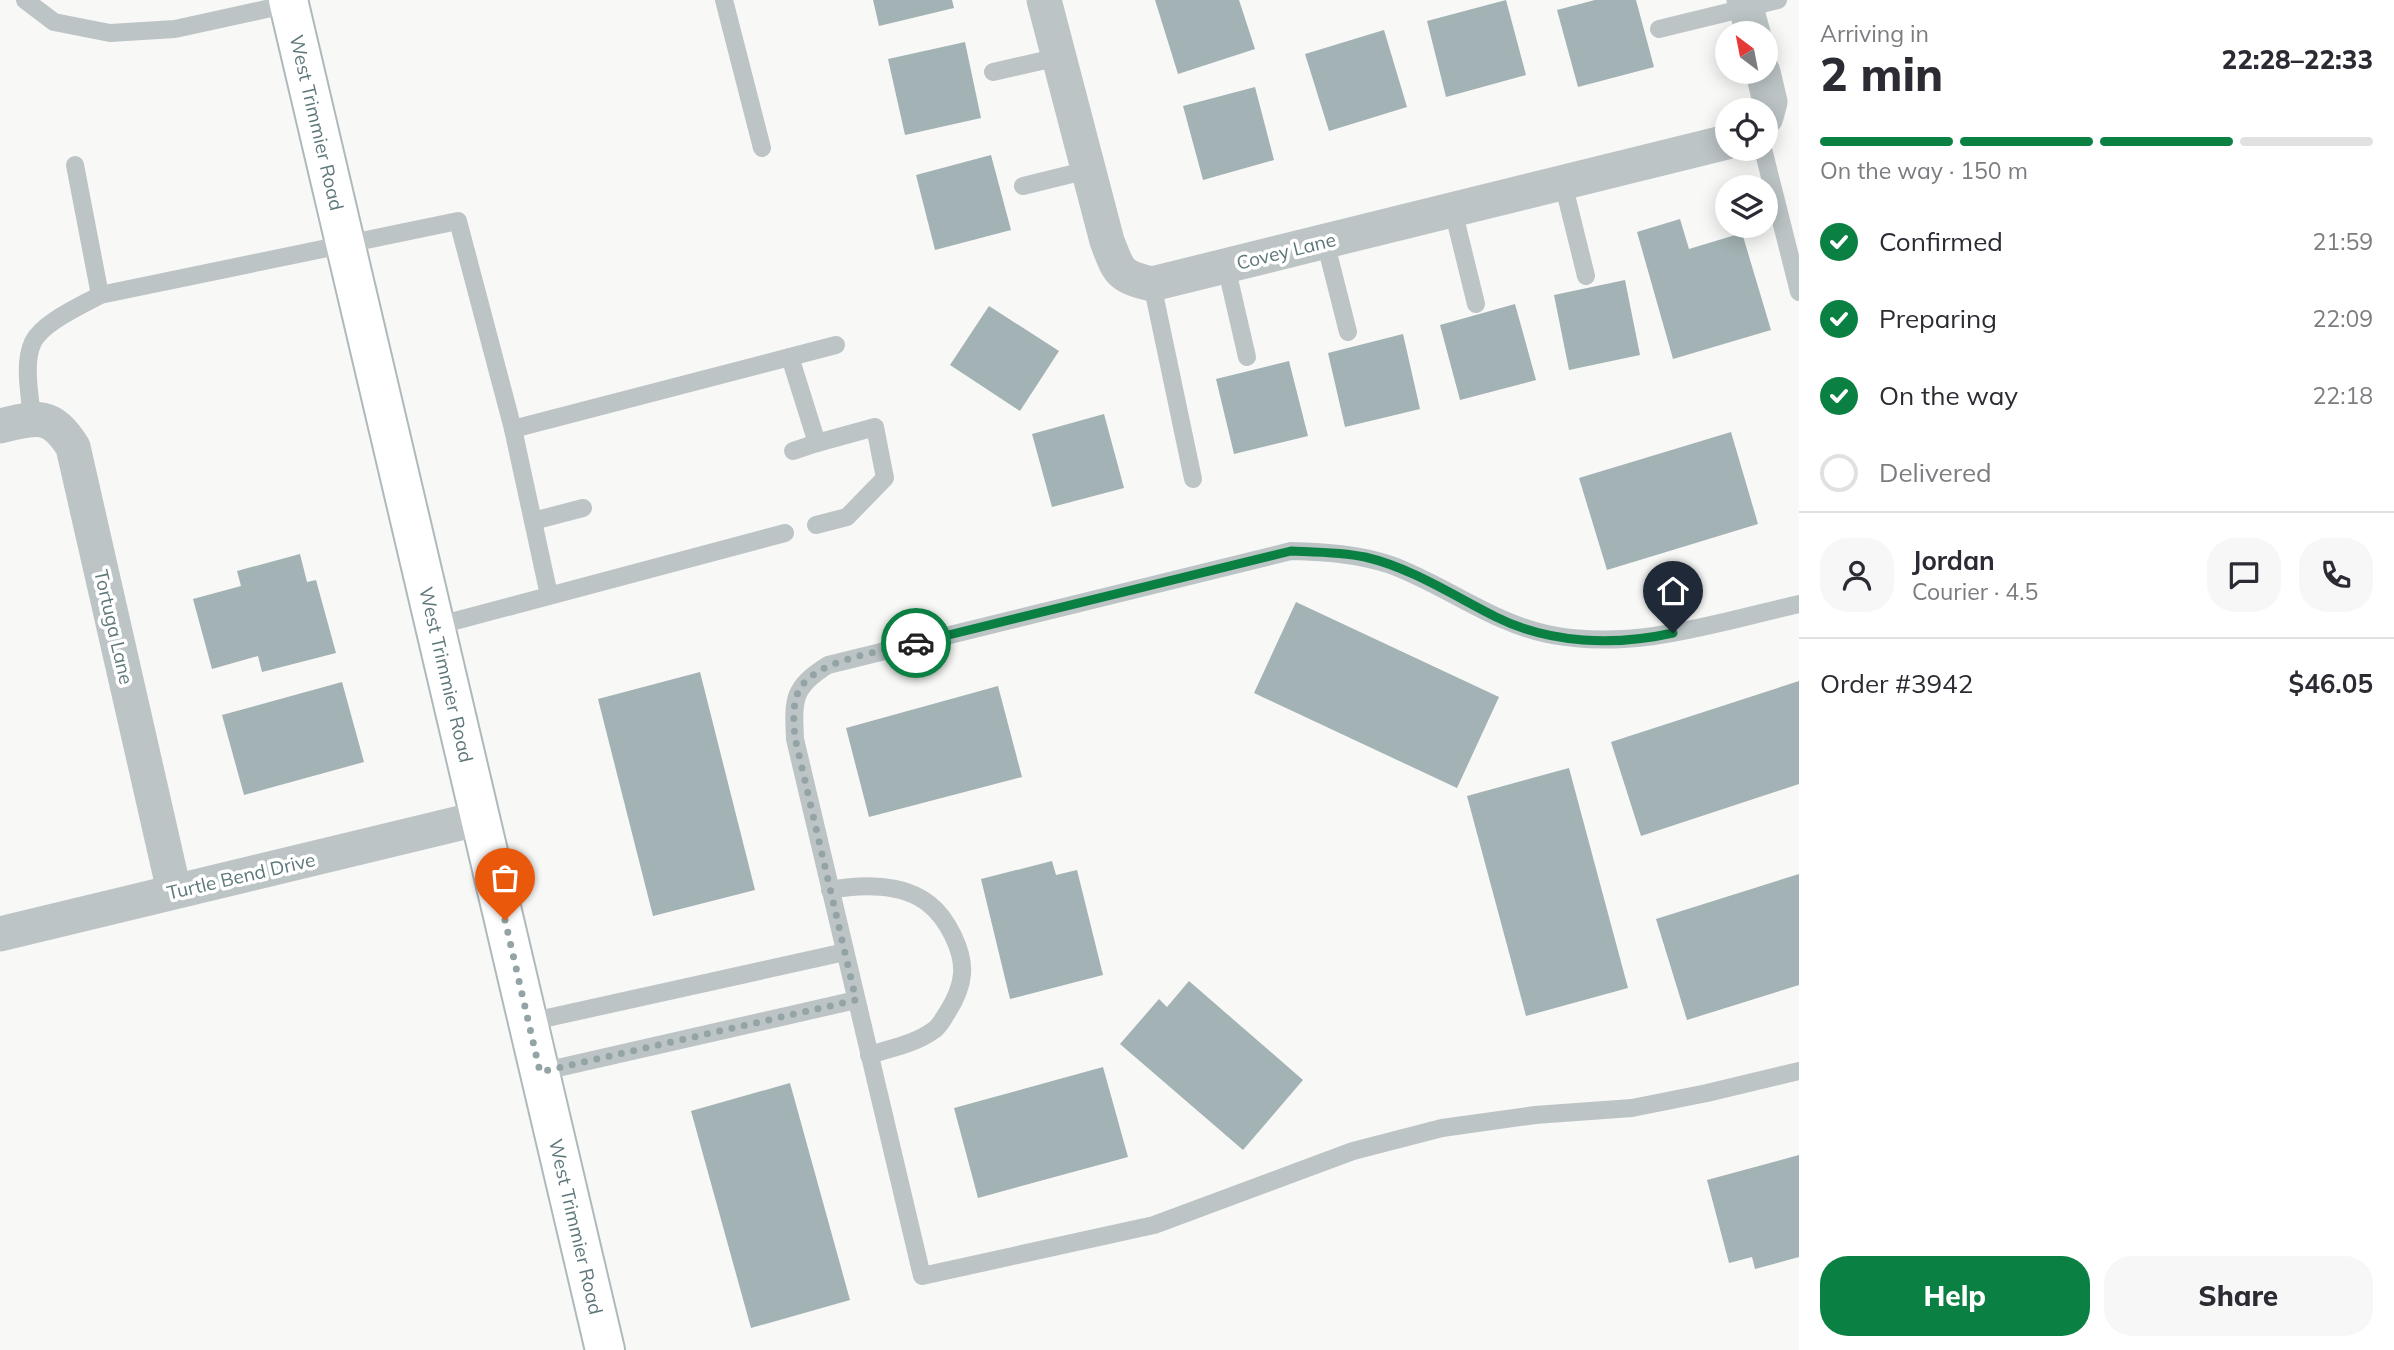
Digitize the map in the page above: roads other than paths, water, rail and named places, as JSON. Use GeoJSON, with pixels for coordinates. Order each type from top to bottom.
{"type":"FeatureCollection","features":[{"type":"Feature","properties":{"kind":"main road","name":"West Trimmier Road"},"geometry":{"type":"LineString","coordinates":[[295,1],[346,246],[605,1350]]}},
{"type":"Feature","properties":{"kind":"street"},"geometry":{"type":"LineString","coordinates":[[1044,0],[1107,242],[1119,271],[1132,279],[1152,284]]}},
{"type":"Feature","properties":{"kind":"street","name":"Covey Lane"},"geometry":{"type":"LineString","coordinates":[[1152,284],[1715,145]]}},
{"type":"Feature","properties":{"kind":"street","name":"Tortuga Lane"},"geometry":{"type":"LineString","coordinates":[[16,422],[43,418],[54,424],[73,447],[174,891]]}},
{"type":"Feature","properties":{"kind":"street","name":"Turtle Bend Drive"},"geometry":{"type":"LineString","coordinates":[[0,934],[481,818]]}},
{"type":"Feature","properties":{"kind":"lane"},"geometry":{"type":"LineString","coordinates":[[25,0],[54,22],[110,33],[175,29],[295,1]]}},
{"type":"Feature","properties":{"kind":"lane"},"geometry":{"type":"LineString","coordinates":[[724,0],[762,148]]}},
{"type":"Feature","properties":{"kind":"lane"},"geometry":{"type":"LineString","coordinates":[[1659,29],[1756,10]]}},
{"type":"Feature","properties":{"kind":"lane"},"geometry":{"type":"LineString","coordinates":[[993,72],[1059,57]]}},
{"type":"Feature","properties":{"kind":"lane"},"geometry":{"type":"LineString","coordinates":[[1766,161],[1799,292]]}},
{"type":"Feature","properties":{"kind":"lane"},"geometry":{"type":"LineString","coordinates":[[75,164],[100,295]]}},
{"type":"Feature","properties":{"kind":"lane"},"geometry":{"type":"LineString","coordinates":[[1023,186],[1088,170]]}},
{"type":"Feature","properties":{"kind":"lane"},"geometry":{"type":"LineString","coordinates":[[1563,183],[1586,276]]}},
{"type":"Feature","properties":{"kind":"lane"},"geometry":{"type":"LineString","coordinates":[[1453,210],[1476,304]]}},
{"type":"Feature","properties":{"kind":"lane"},"geometry":{"type":"LineString","coordinates":[[16,422],[33,341],[52,322],[100,295],[458,221],[513,429],[548,595]]}},
{"type":"Feature","properties":{"kind":"lane"},"geometry":{"type":"LineString","coordinates":[[1325,241],[1348,332]]}},
{"type":"Feature","properties":{"kind":"lane"},"geometry":{"type":"LineString","coordinates":[[1226,266],[1247,357]]}},
{"type":"Feature","properties":{"kind":"lane"},"geometry":{"type":"LineString","coordinates":[[1152,284],[1193,479]]}},
{"type":"Feature","properties":{"kind":"lane"},"geometry":{"type":"LineString","coordinates":[[513,429],[836,345]]}},
{"type":"Feature","properties":{"kind":"lane"},"geometry":{"type":"LineString","coordinates":[[790,357],[817,443]]}},
{"type":"Feature","properties":{"kind":"lane"},"geometry":{"type":"LineString","coordinates":[[793,451],[875,427],[885,478],[848,517],[816,525]]}},
{"type":"Feature","properties":{"kind":"lane"},"geometry":{"type":"LineString","coordinates":[[533,521],[583,509]]}},
{"type":"Feature","properties":{"kind":"lane"},"geometry":{"type":"LineString","coordinates":[[436,626],[785,533]]}},
{"type":"Feature","properties":{"kind":"lane"},"geometry":{"type":"LineString","coordinates":[[1799,604],[1648,638],[1615,641],[1577,639],[1545,634],[1499,619],[1394,566],[1366,557],[1332,552],[1291,551],[828,665],[807,678],[797,693],[793,711],[795,738],[922,1276],[1154,1225],[1353,1152],[1442,1128],[1535,1115],[1632,1108],[1799,1071]]}},
{"type":"Feature","properties":{"kind":"lane"},"geometry":{"type":"LineString","coordinates":[[831,890],[860,887],[902,890],[928,903],[945,922],[958,948],[962,973],[955,1001],[936,1030],[909,1043],[869,1055]]}},
{"type":"Feature","properties":{"kind":"lane"},"geometry":{"type":"LineString","coordinates":[[529,1022],[845,952]]}},
{"type":"Feature","properties":{"kind":"lane"},"geometry":{"type":"LineString","coordinates":[[540,1072],[856,1000]]}}]}
